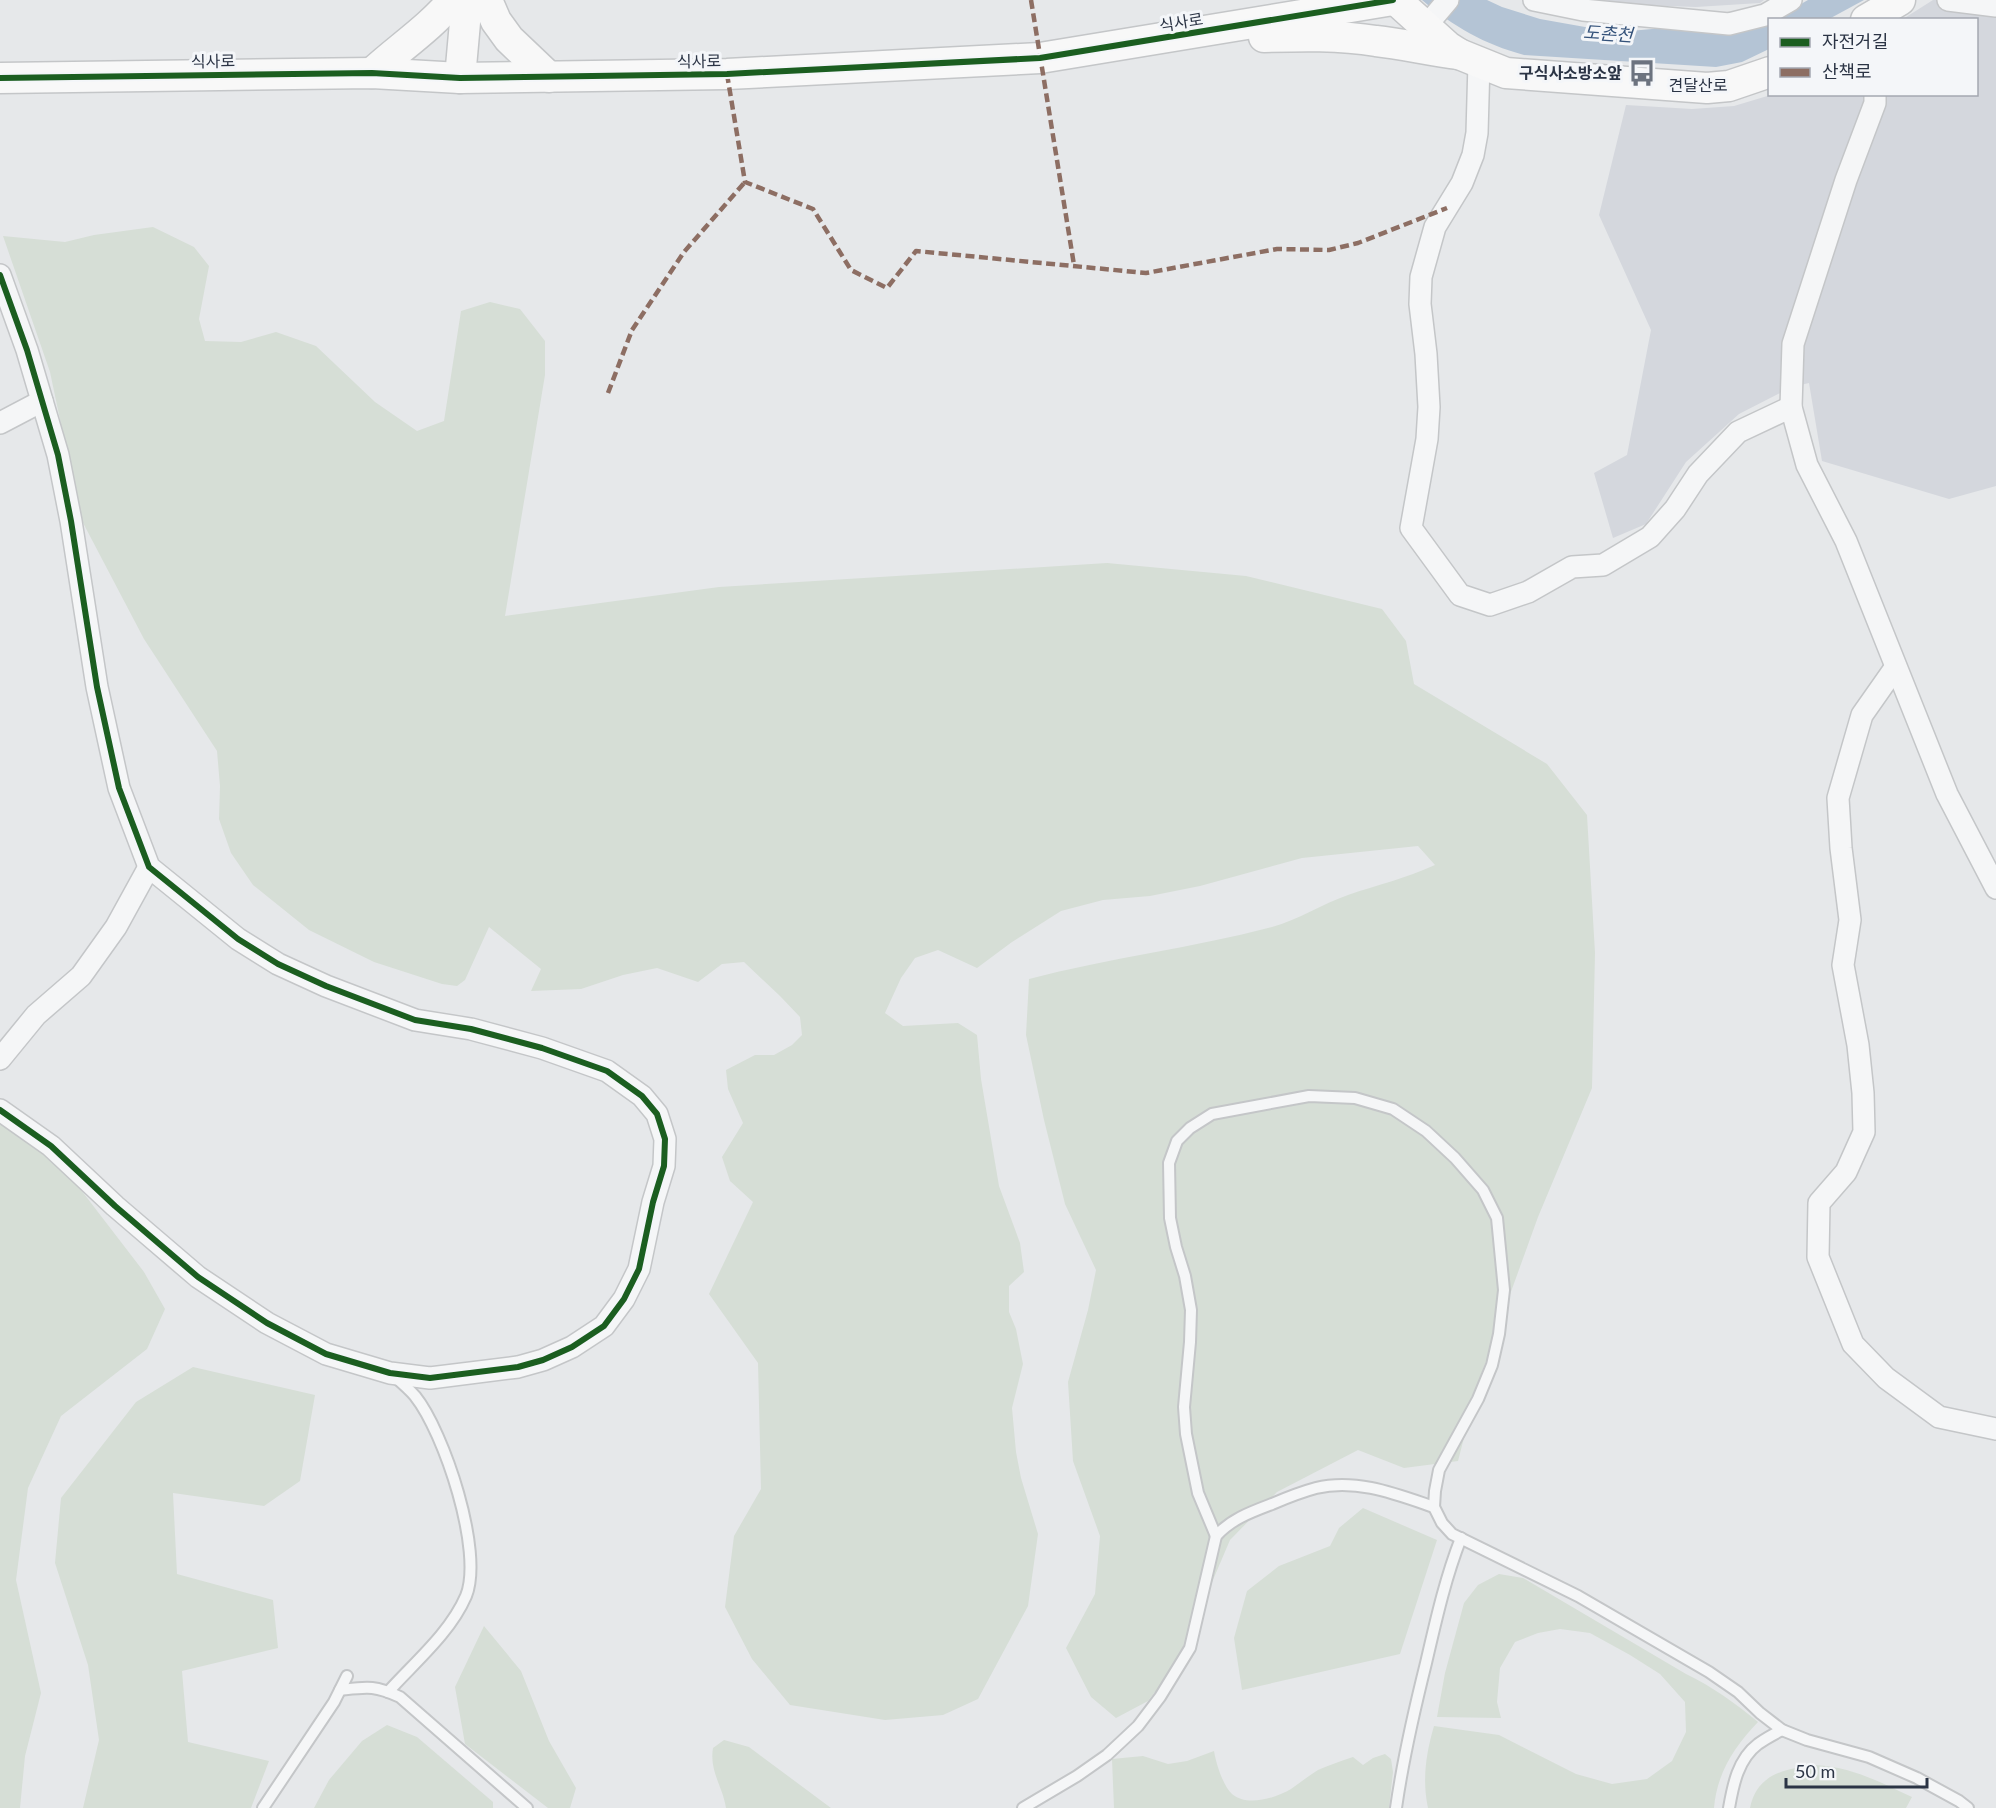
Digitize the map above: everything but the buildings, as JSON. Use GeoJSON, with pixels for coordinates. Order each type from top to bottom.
{"type":"FeatureCollection","features":[{"type":"Feature","properties":{"kind":"street"},"geometry":{"type":"LineString","coordinates":[[372,73],[439,17],[453,0]]}},
{"type":"Feature","properties":{"kind":"street"},"geometry":{"type":"LineString","coordinates":[[460,78],[467,0]]}},
{"type":"Feature","properties":{"kind":"street"},"geometry":{"type":"LineString","coordinates":[[487,0],[496,21],[509,39],[549,77]]}},
{"type":"Feature","properties":{"kind":"street","name":"식사로"},"geometry":{"type":"LineString","coordinates":[[0,78],[372,73],[460,78],[727,74],[1040,58],[1395,0]]}},
{"type":"Feature","properties":{"kind":"street","name":"견달산로"},"geometry":{"type":"LineString","coordinates":[[1395,0],[1428,23],[1448,47],[1469,59],[1506,73],[1707,88],[1730,86],[1768,73]]}},
{"type":"Feature","properties":{"kind":"street"},"geometry":{"type":"LineString","coordinates":[[1428,23],[1448,0]]}},
{"type":"Feature","properties":{"kind":"street"},"geometry":{"type":"LineString","coordinates":[[1533,0],[1583,9],[1729,24],[1765,15],[1791,0]]}},
{"type":"Feature","properties":{"kind":"street"},"geometry":{"type":"LineString","coordinates":[[1872,18],[1900,0]]}},
{"type":"Feature","properties":{"kind":"street"},"geometry":{"type":"LineString","coordinates":[[1948,0],[1996,6]]}},
{"type":"Feature","properties":{"kind":"street"},"geometry":{"type":"LineString","coordinates":[[1230,28],[1253,38],[1324,37],[1376,40],[1469,59],[1477,133],[1473,155],[1462,183],[1436,226],[1421,277],[1420,304],[1429,407],[1427,439],[1412,528],[1460,595],[1490,605],[1528,592],[1572,567],[1603,564],[1650,537],[1675,509],[1698,474],[1738,432],[1791,407]]}},
{"type":"Feature","properties":{"kind":"street"},"geometry":{"type":"LineString","coordinates":[[1875,96],[1875,103],[1846,180],[1793,344],[1791,407],[1807,465],[1846,541],[1947,794],[1996,888]]}},
{"type":"Feature","properties":{"kind":"street"},"geometry":{"type":"LineString","coordinates":[[0,275],[23,339],[58,454],[97,687],[119,788],[149,867],[238,939],[278,964],[326,986],[415,1020],[471,1029],[542,1048],[607,1071],[642,1096],[657,1114],[665,1139],[664,1166],[653,1202],[639,1269],[624,1299],[604,1326],[572,1347],[543,1360],[518,1367],[430,1378],[390,1373],[326,1354],[233,1302],[198,1277],[115,1206],[51,1146],[0,1110]]}},
{"type":"Feature","properties":{"kind":"street"},"geometry":{"type":"LineString","coordinates":[[0,423],[42,401]]}},
{"type":"Feature","properties":{"kind":"street"},"geometry":{"type":"LineString","coordinates":[[1895,668],[1862,715],[1838,798],[1840,848],[1850,920],[1843,965],[1858,1045],[1864,1132],[1846,1172],[1819,1203],[1818,1257],[1853,1344],[1886,1378],[1939,1416],[1996,1430]]}},
{"type":"Feature","properties":{"kind":"street"},"geometry":{"type":"LineString","coordinates":[[0,1059],[36,1015],[81,976],[116,927],[149,867]]}},
{"type":"Feature","properties":{"kind":"lane"},"geometry":{"type":"LineString","coordinates":[[1216,1536],[1198,1492],[1186,1434],[1184,1407],[1191,1342],[1191,1310],[1170,1218],[1168,1163],[1177,1141],[1212,1114],[1309,1096],[1354,1098],[1393,1109],[1426,1131],[1455,1158],[1483,1190],[1497,1218],[1504,1290],[1499,1334],[1492,1365],[1478,1399],[1439,1470],[1434,1507],[1442,1523],[1452,1534],[1578,1596],[1709,1672],[1738,1692],[1782,1730],[1807,1740],[1869,1757],[1917,1778],[1968,1808]]}},
{"type":"Feature","properties":{"kind":"lane"},"geometry":{"type":"LineString","coordinates":[[388,1692],[453,1620],[466,1594],[470,1579],[466,1521],[445,1456],[431,1422],[416,1396],[390,1373]]}},
{"type":"Feature","properties":{"kind":"lane"},"geometry":{"type":"LineString","coordinates":[[1023,1808],[1107,1755],[1138,1726],[1160,1697],[1180,1668],[1190,1648],[1216,1536],[1224,1527],[1242,1515],[1318,1488],[1347,1485],[1374,1488],[1434,1507]]}},
{"type":"Feature","properties":{"kind":"lane"},"geometry":{"type":"LineString","coordinates":[[1396,1808],[1402,1759],[1447,1574],[1461,1538]]}},
{"type":"Feature","properties":{"kind":"lane"},"geometry":{"type":"LineString","coordinates":[[264,1808],[334,1702],[348,1676]]}},
{"type":"Feature","properties":{"kind":"lane"},"geometry":{"type":"LineString","coordinates":[[340,1690],[364,1686],[381,1688],[400,1697],[527,1808]]}},
{"type":"Feature","properties":{"kind":"lane"},"geometry":{"type":"LineString","coordinates":[[1729,1808],[1734,1783],[1746,1756],[1758,1744],[1782,1730]]}},
{"type":"Feature","properties":{"kind":"shaded area"},"geometry":{"type":"Polygon","coordinates":[[[1601,0],[1764,0],[1760,3],[1696,7],[1639,5],[1601,0]]]}},
{"type":"Feature","properties":{"kind":"shaded area"},"geometry":{"type":"Polygon","coordinates":[[[1933,0],[1996,0],[1996,486],[1949,499],[1822,461],[1809,383],[1792,387],[1739,414],[1686,462],[1646,524],[1613,538],[1594,473],[1627,455],[1651,330],[1599,215],[1626,105],[1692,109],[1734,106],[1768,96],[1978,96],[1978,18],[1905,18],[1933,0]]]}},
{"type":"Feature","properties":{"kind":"shaded area"},"geometry":{"type":"Polygon","coordinates":[[[153,227],[194,247],[209,266],[199,319],[205,341],[241,342],[276,332],[316,346],[375,402],[417,431],[444,421],[461,311],[490,302],[520,309],[545,341],[545,375],[505,616],[719,587],[1107,563],[1246,576],[1382,609],[1406,641],[1414,684],[1547,764],[1587,815],[1595,953],[1592,1088],[1538,1217],[1478,1383],[1458,1461],[1404,1468],[1358,1450],[1277,1492],[1230,1540],[1178,1662],[1148,1701],[1116,1718],[1091,1697],[1066,1648],[1095,1594],[1100,1536],[1073,1461],[1068,1382],[1088,1310],[1096,1270],[1065,1204],[1044,1120],[1026,1035],[1029,979],[1282,924],[1338,899],[1435,865],[1418,846],[1302,858],[1200,886],[1150,896],[1103,900],[1061,911],[1012,942],[977,968],[938,950],[915,958],[901,978],[885,1013],[903,1026],[958,1023],[977,1035],[981,1079],[999,1186],[1020,1243],[1024,1272],[1009,1286],[1009,1312],[1016,1329],[1023,1364],[1012,1408],[1016,1452],[1021,1478],[1038,1534],[1028,1606],[978,1699],[943,1715],[885,1720],[790,1705],[752,1659],[725,1607],[734,1536],[761,1489],[758,1363],[709,1294],[753,1202],[730,1181],[722,1157],[743,1123],[728,1089],[726,1070],[755,1055],[774,1055],[792,1045],[802,1035],[800,1017],[744,962],[722,964],[698,982],[657,968],[623,975],[581,989],[531,991],[541,969],[489,927],[465,980],[457,986],[442,984],[374,962],[309,930],[253,885],[231,853],[219,819],[220,786],[217,751],[144,639],[81,519],[50,372],[3,236],[65,242],[94,235],[153,227]]]}},
{"type":"Feature","properties":{"kind":"shaded area"},"geometry":{"type":"Polygon","coordinates":[[[0,1108],[28,1121],[144,1272],[165,1309],[147,1349],[61,1416],[28,1488],[16,1580],[41,1693],[25,1756],[20,1808],[0,1808],[0,1108]]]}},
{"type":"Feature","properties":{"kind":"shaded area"},"geometry":{"type":"Polygon","coordinates":[[[193,1367],[315,1395],[300,1481],[264,1506],[173,1493],[177,1574],[273,1600],[278,1648],[182,1671],[188,1742],[269,1761],[251,1808],[83,1808],[99,1740],[88,1665],[55,1563],[61,1498],[136,1402],[193,1367]]]}},
{"type":"Feature","properties":{"kind":"shaded area"},"geometry":{"type":"Polygon","coordinates":[[[1363,1508],[1437,1540],[1400,1654],[1242,1690],[1234,1638],[1247,1591],[1279,1566],[1330,1546],[1339,1528],[1363,1508]]]}},
{"type":"Feature","properties":{"kind":"shaded area"},"geometry":{"type":"Polygon","coordinates":[[[1499,1574],[1523,1578],[1715,1690],[1758,1722],[1741,1741],[1728,1761],[1719,1783],[1714,1808],[1428,1808],[1425,1787],[1426,1767],[1434,1726],[1499,1735],[1576,1774],[1612,1784],[1647,1779],[1672,1761],[1686,1732],[1685,1702],[1660,1674],[1590,1633],[1560,1629],[1538,1633],[1515,1642],[1500,1668],[1497,1702],[1501,1718],[1437,1717],[1445,1673],[1464,1603],[1478,1585],[1499,1574]]]}},
{"type":"Feature","properties":{"kind":"shaded area"},"geometry":{"type":"Polygon","coordinates":[[[484,1626],[521,1671],[549,1741],[576,1788],[570,1808],[548,1808],[465,1744],[455,1687],[484,1626]]]}},
{"type":"Feature","properties":{"kind":"shaded area"},"geometry":{"type":"Polygon","coordinates":[[[387,1725],[417,1737],[493,1802],[493,1808],[314,1808],[329,1780],[362,1741],[387,1725]]]}},
{"type":"Feature","properties":{"kind":"shaded area"},"geometry":{"type":"Polygon","coordinates":[[[724,1740],[749,1747],[831,1808],[726,1808],[712,1756],[713,1748],[724,1740]]]}},
{"type":"Feature","properties":{"kind":"shaded area"},"geometry":{"type":"Polygon","coordinates":[[[1214,1751],[1220,1774],[1232,1794],[1238,1798],[1253,1801],[1285,1792],[1318,1770],[1353,1757],[1363,1765],[1385,1754],[1391,1759],[1393,1772],[1389,1808],[1114,1808],[1112,1759],[1143,1756],[1168,1764],[1187,1761],[1214,1751]]]}},
{"type":"Feature","properties":{"kind":"shaded area"},"geometry":{"type":"Polygon","coordinates":[[[1815,1765],[1854,1772],[1912,1797],[1906,1808],[1750,1808],[1759,1787],[1766,1780],[1784,1771],[1815,1765]]]}},
{"type":"Feature","properties":{"kind":"water","name":"도촌천"},"geometry":{"type":"Polygon","coordinates":[[[1422,0],[1487,0],[1540,19],[1585,27],[1630,31],[1663,28],[1724,35],[1768,21],[1768,49],[1742,62],[1716,67],[1524,55],[1470,34],[1422,0]]]}},
{"type":"Feature","properties":{"kind":"water"},"geometry":{"type":"Polygon","coordinates":[[[1808,0],[1864,0],[1831,18],[1776,18],[1808,0]]]}},
{"type":"Feature","properties":{"kind":"marked path"},"geometry":{"type":"LineString","coordinates":[[1031,0],[1074,265]]}},
{"type":"Feature","properties":{"kind":"marked path"},"geometry":{"type":"LineString","coordinates":[[727,74],[745,182],[813,209],[851,270],[887,288],[916,251],[1146,273],[1277,249],[1329,250],[1358,243],[1447,208]]}},
{"type":"Feature","properties":{"kind":"marked path"},"geometry":{"type":"LineString","coordinates":[[608,393],[632,330],[684,252],[745,182]]}},
{"type":"Feature","properties":{"kind":"cycle path"},"geometry":{"type":"LineString","coordinates":[[0,78],[372,73],[460,78],[727,74],[1040,58],[1393,0]]}},
{"type":"Feature","properties":{"kind":"cycle path"},"geometry":{"type":"LineString","coordinates":[[0,275],[27,350],[58,455],[71,521],[97,687],[119,788],[149,867],[238,939],[278,964],[326,986],[415,1020],[471,1029],[542,1048],[607,1071],[642,1096],[657,1114],[665,1139],[664,1166],[653,1202],[639,1269],[624,1299],[604,1326],[572,1347],[543,1360],[518,1367],[430,1378],[390,1373],[326,1354],[267,1323],[198,1277],[115,1206],[51,1146],[0,1110]]}},
{"type":"Feature","properties":{"kind":"place","name":"구식사소방소앞"},"geometry":{"type":"Point","coordinates":[1642,73]}}]}
